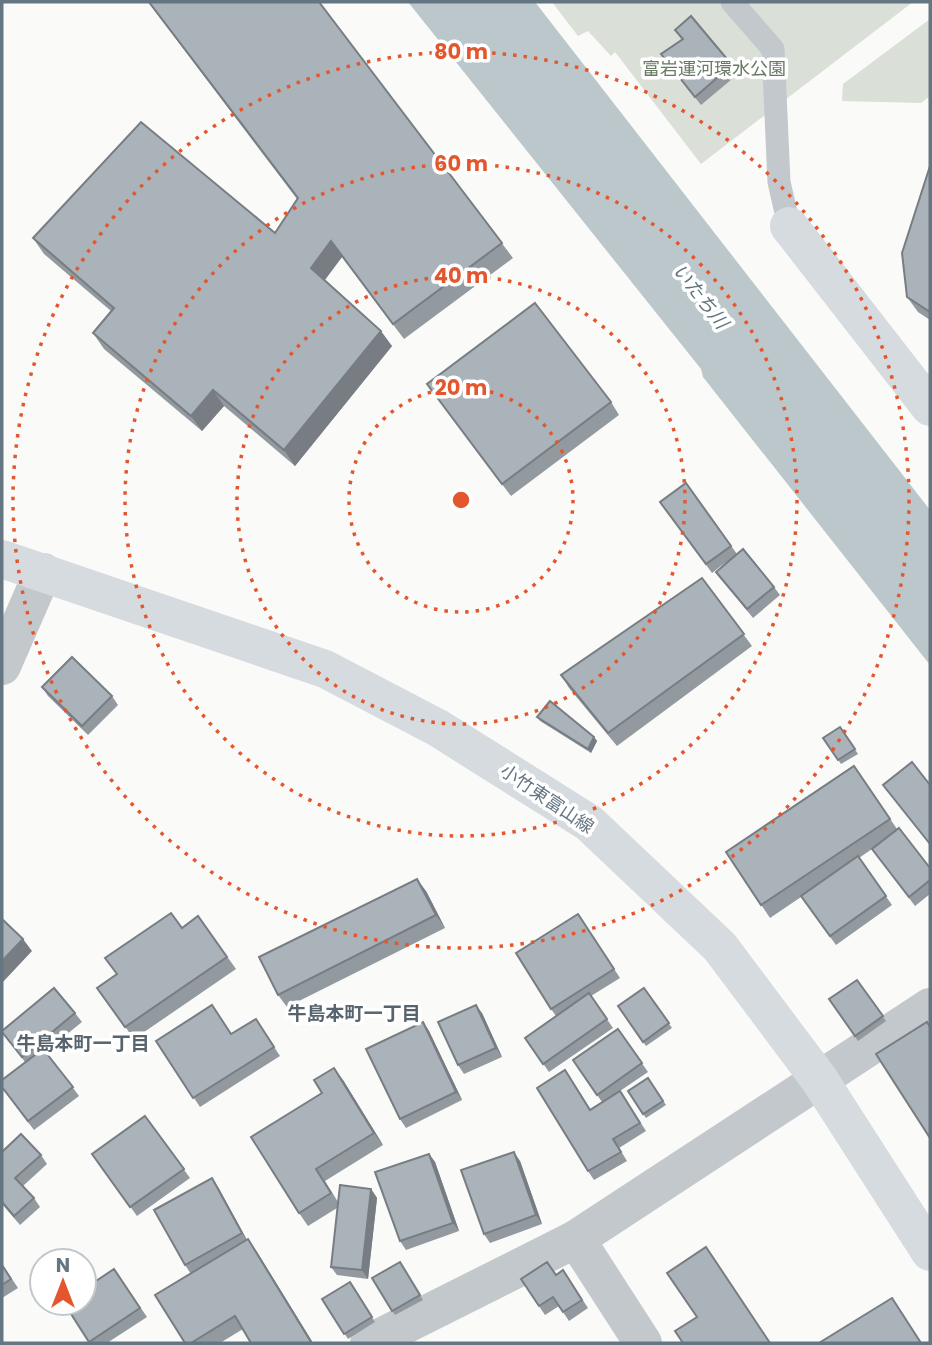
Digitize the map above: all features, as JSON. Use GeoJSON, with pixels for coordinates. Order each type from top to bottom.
{"type":"FeatureCollection","features":[{"type":"Feature","properties":{"kind":"street"},"geometry":{"type":"LineString","coordinates":[[789,226],[930,407]]}},
{"type":"Feature","properties":{"kind":"street","name":"小竹東富山線"},"geometry":{"type":"LineString","coordinates":[[2,559],[325,669],[438,728],[589,823],[720,947],[819,1079],[930,1252]]}},
{"type":"Feature","properties":{"kind":"street"},"geometry":{"type":"LineString","coordinates":[[2,666],[43,572]]}},
{"type":"Feature","properties":{"kind":"street"},"geometry":{"type":"LineString","coordinates":[[369,1343],[576,1239],[930,1007]]}},
{"type":"Feature","properties":{"kind":"street"},"geometry":{"type":"LineString","coordinates":[[576,1239],[643,1343]]}},
{"type":"Feature","properties":{"kind":"lane"},"geometry":{"type":"LineString","coordinates":[[732,2],[773,49],[779,182],[789,226]]}},
{"type":"Feature","properties":{"kind":"green space","name":"富岩運河環水公園"},"geometry":{"type":"Polygon","coordinates":[[[552,2],[913,2],[701,164],[615,52],[611,56],[588,31],[578,36],[552,2]]]}},
{"type":"Feature","properties":{"kind":"green space"},"geometry":{"type":"Polygon","coordinates":[[[930,19],[930,96],[921,103],[842,101],[843,84],[930,19]]]}},
{"type":"Feature","properties":{"kind":"water","name":"いたち川"},"geometry":{"type":"Polygon","coordinates":[[[408,2],[535,2],[930,510],[930,665],[703,377],[701,369],[408,2]]]}},
{"type":"Feature","properties":{"kind":"building"},"geometry":{"type":"Polygon","coordinates":[[[149,2],[319,2],[502,243],[393,324],[331,241],[311,268],[381,331],[284,450],[213,390],[191,416],[93,333],[114,308],[33,238],[141,122],[275,233],[298,198],[149,2]]]}},
{"type":"Feature","properties":{"kind":"building"},"geometry":{"type":"Polygon","coordinates":[[[691,16],[732,65],[695,97],[661,54],[683,39],[675,30],[691,16]]]}},
{"type":"Feature","properties":{"kind":"building"},"geometry":{"type":"Polygon","coordinates":[[[930,166],[930,312],[907,297],[902,253],[930,166]]]}},
{"type":"Feature","properties":{"kind":"building"},"geometry":{"type":"Polygon","coordinates":[[[535,303],[611,402],[502,484],[427,384],[535,303]]]}},
{"type":"Feature","properties":{"kind":"building"},"geometry":{"type":"Polygon","coordinates":[[[686,483],[731,546],[706,564],[660,502],[686,483]]]}},
{"type":"Feature","properties":{"kind":"building"},"geometry":{"type":"Polygon","coordinates":[[[743,549],[774,587],[747,609],[716,572],[743,549]]]}},
{"type":"Feature","properties":{"kind":"building"},"geometry":{"type":"Polygon","coordinates":[[[702,578],[744,634],[608,733],[561,675],[702,578]]]}},
{"type":"Feature","properties":{"kind":"building"},"geometry":{"type":"Polygon","coordinates":[[[72,657],[112,696],[82,726],[42,687],[72,657]]]}},
{"type":"Feature","properties":{"kind":"building"},"geometry":{"type":"Polygon","coordinates":[[[550,701],[594,737],[588,749],[537,717],[550,701]]]}},
{"type":"Feature","properties":{"kind":"building"},"geometry":{"type":"Polygon","coordinates":[[[840,727],[855,749],[838,760],[823,738],[840,727]]]}},
{"type":"Feature","properties":{"kind":"building"},"geometry":{"type":"Polygon","coordinates":[[[912,762],[930,785],[930,844],[883,785],[912,762]]]}},
{"type":"Feature","properties":{"kind":"building"},"geometry":{"type":"Polygon","coordinates":[[[854,766],[890,819],[761,905],[726,852],[854,766]]]}},
{"type":"Feature","properties":{"kind":"building"},"geometry":{"type":"Polygon","coordinates":[[[899,828],[930,868],[930,880],[909,897],[872,849],[899,828]]]}},
{"type":"Feature","properties":{"kind":"building"},"geometry":{"type":"Polygon","coordinates":[[[858,856],[886,896],[830,936],[801,896],[858,856]]]}},
{"type":"Feature","properties":{"kind":"building"},"geometry":{"type":"Polygon","coordinates":[[[417,879],[436,915],[278,995],[259,957],[417,879]]]}},
{"type":"Feature","properties":{"kind":"building"},"geometry":{"type":"Polygon","coordinates":[[[171,913],[182,928],[198,916],[227,957],[125,1027],[97,988],[117,974],[105,958],[171,913]]]}},
{"type":"Feature","properties":{"kind":"building"},"geometry":{"type":"Polygon","coordinates":[[[578,914],[614,969],[551,1009],[516,953],[578,914]]]}},
{"type":"Feature","properties":{"kind":"building"},"geometry":{"type":"Polygon","coordinates":[[[2,919],[23,939],[2,961],[2,919]]]}},
{"type":"Feature","properties":{"kind":"building"},"geometry":{"type":"Polygon","coordinates":[[[857,980],[883,1016],[855,1036],[829,999],[857,980]]]}},
{"type":"Feature","properties":{"kind":"building"},"geometry":{"type":"Polygon","coordinates":[[[54,988],[75,1013],[22,1057],[2,1031],[54,988]]]}},
{"type":"Feature","properties":{"kind":"building"},"geometry":{"type":"Polygon","coordinates":[[[644,988],[669,1023],[643,1042],[618,1006],[644,988]]]}},
{"type":"Feature","properties":{"kind":"building"},"geometry":{"type":"Polygon","coordinates":[[[589,993],[607,1019],[543,1064],[525,1038],[589,993]]]}},
{"type":"Feature","properties":{"kind":"building"},"geometry":{"type":"Polygon","coordinates":[[[212,1005],[231,1034],[256,1019],[274,1047],[193,1098],[156,1041],[212,1005]]]}},
{"type":"Feature","properties":{"kind":"building"},"geometry":{"type":"Polygon","coordinates":[[[476,1005],[496,1048],[458,1065],[438,1022],[476,1005]]]}},
{"type":"Feature","properties":{"kind":"building"},"geometry":{"type":"Polygon","coordinates":[[[423,1022],[456,1092],[400,1119],[366,1049],[423,1022]]]}},
{"type":"Feature","properties":{"kind":"building"},"geometry":{"type":"Polygon","coordinates":[[[927,1022],[930,1027],[930,1138],[876,1054],[927,1022]]]}},
{"type":"Feature","properties":{"kind":"building"},"geometry":{"type":"Polygon","coordinates":[[[618,1029],[642,1063],[597,1095],[573,1060],[618,1029]]]}},
{"type":"Feature","properties":{"kind":"building"},"geometry":{"type":"Polygon","coordinates":[[[43,1049],[73,1087],[28,1121],[2,1087],[2,1080],[43,1049]]]}},
{"type":"Feature","properties":{"kind":"building"},"geometry":{"type":"Polygon","coordinates":[[[334,1068],[374,1133],[316,1169],[331,1193],[299,1213],[251,1137],[322,1093],[314,1080],[334,1068]]]}},
{"type":"Feature","properties":{"kind":"building"},"geometry":{"type":"Polygon","coordinates":[[[565,1070],[590,1110],[620,1091],[640,1123],[613,1139],[621,1152],[588,1171],[537,1088],[565,1070]]]}},
{"type":"Feature","properties":{"kind":"building"},"geometry":{"type":"Polygon","coordinates":[[[648,1078],[663,1101],[643,1114],[628,1091],[648,1078]]]}},
{"type":"Feature","properties":{"kind":"building"},"geometry":{"type":"Polygon","coordinates":[[[145,1116],[184,1169],[130,1207],[92,1154],[145,1116]]]}},
{"type":"Feature","properties":{"kind":"building"},"geometry":{"type":"Polygon","coordinates":[[[21,1134],[41,1155],[15,1178],[34,1198],[14,1216],[2,1202],[2,1152],[21,1134]]]}},
{"type":"Feature","properties":{"kind":"building"},"geometry":{"type":"Polygon","coordinates":[[[514,1152],[536,1215],[484,1234],[461,1170],[514,1152]]]}},
{"type":"Feature","properties":{"kind":"building"},"geometry":{"type":"Polygon","coordinates":[[[429,1154],[453,1223],[400,1241],[375,1172],[429,1154]]]}},
{"type":"Feature","properties":{"kind":"building"},"geometry":{"type":"Polygon","coordinates":[[[212,1178],[242,1233],[185,1265],[154,1210],[212,1178]]]}},
{"type":"Feature","properties":{"kind":"building"},"geometry":{"type":"Polygon","coordinates":[[[340,1185],[371,1189],[362,1270],[331,1267],[340,1185]]]}},
{"type":"Feature","properties":{"kind":"building"},"geometry":{"type":"Polygon","coordinates":[[[248,1239],[311,1342],[251,1343],[235,1316],[191,1343],[185,1343],[155,1295],[248,1239]]]}},
{"type":"Feature","properties":{"kind":"building"},"geometry":{"type":"Polygon","coordinates":[[[706,1247],[770,1343],[683,1343],[675,1331],[697,1317],[667,1273],[706,1247]]]}},
{"type":"Feature","properties":{"kind":"building"},"geometry":{"type":"Polygon","coordinates":[[[400,1262],[420,1295],[392,1311],[372,1278],[400,1262]]]}},
{"type":"Feature","properties":{"kind":"building"},"geometry":{"type":"Polygon","coordinates":[[[547,1262],[556,1275],[563,1270],[582,1300],[563,1312],[553,1297],[539,1306],[521,1279],[547,1262]]]}},
{"type":"Feature","properties":{"kind":"building"},"geometry":{"type":"Polygon","coordinates":[[[2,1265],[11,1279],[2,1285],[2,1265]]]}},
{"type":"Feature","properties":{"kind":"building"},"geometry":{"type":"Polygon","coordinates":[[[114,1269],[140,1308],[89,1342],[73,1317],[98,1317],[98,1280],[114,1269]]]}},
{"type":"Feature","properties":{"kind":"building"},"geometry":{"type":"Polygon","coordinates":[[[350,1282],[372,1317],[344,1334],[322,1299],[350,1282]]]}},
{"type":"Feature","properties":{"kind":"building"},"geometry":{"type":"Polygon","coordinates":[[[892,1298],[921,1343],[819,1343],[892,1298]]]}},
{"type":"Feature","properties":{"kind":"district","name":"牛島本町一丁目"},"geometry":{"type":"Point","coordinates":[354,1013]}},
{"type":"Feature","properties":{"kind":"district","name":"牛島本町一丁目"},"geometry":{"type":"Point","coordinates":[83,1043]}}]}
